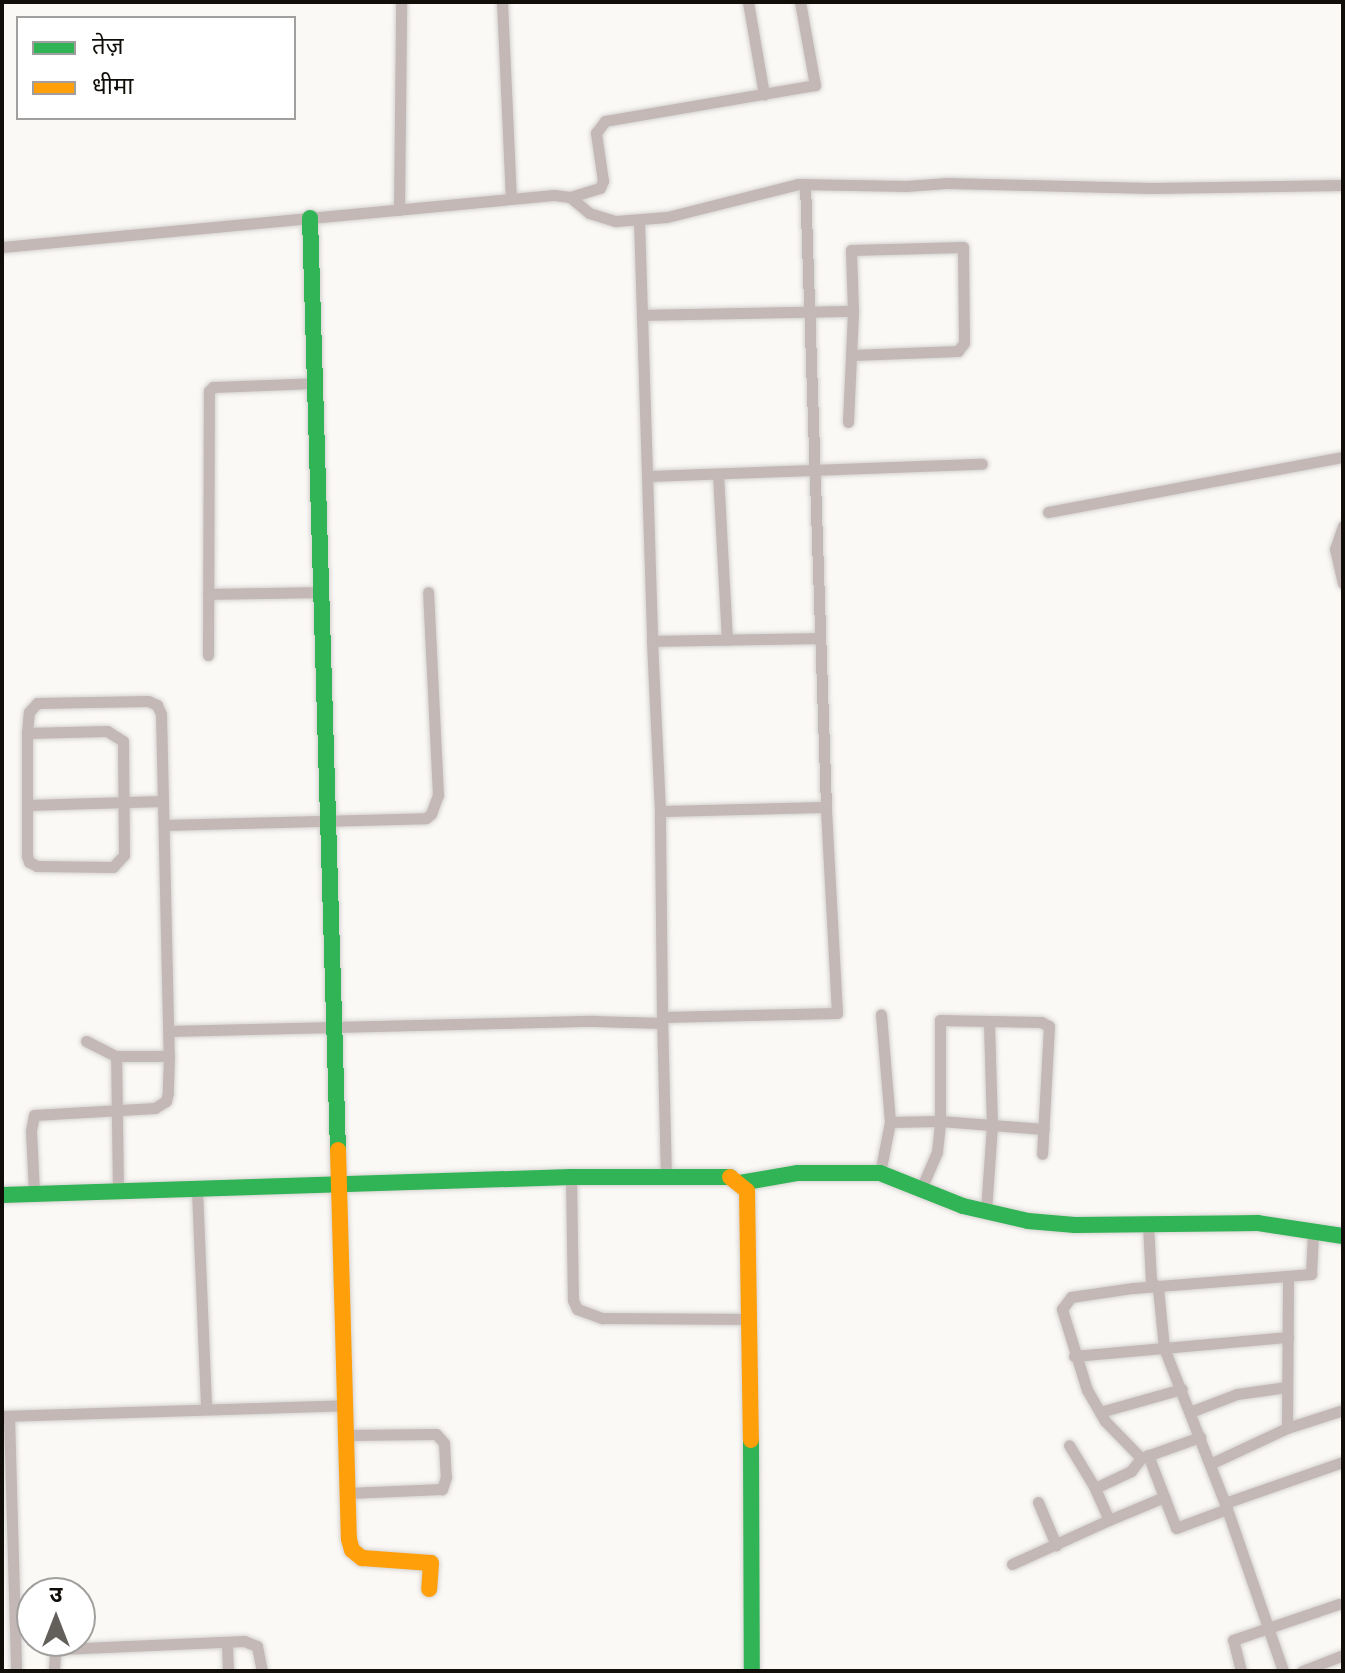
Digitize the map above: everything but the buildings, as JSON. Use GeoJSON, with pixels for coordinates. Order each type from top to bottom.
{"type":"FeatureCollection","features":[{"type":"Feature","properties":{"kind":"street"},"geometry":{"type":"LineString","coordinates":[[399,210],[402,2]]}},
{"type":"Feature","properties":{"kind":"street"},"geometry":{"type":"LineString","coordinates":[[502,2],[511,198]]}},
{"type":"Feature","properties":{"kind":"street"},"geometry":{"type":"LineString","coordinates":[[748,2],[764,95]]}},
{"type":"Feature","properties":{"kind":"street"},"geometry":{"type":"LineString","coordinates":[[2,247],[511,198],[570,197],[600,188],[603,181],[596,133],[598,126],[605,121],[815,85],[800,2]]}},
{"type":"Feature","properties":{"kind":"street"},"geometry":{"type":"LineString","coordinates":[[570,197],[601,218],[639,220],[667,217],[805,184],[906,186],[947,183],[1151,188],[1343,185]]}},
{"type":"Feature","properties":{"kind":"street"},"geometry":{"type":"LineString","coordinates":[[169,1031],[837,1013],[818,638],[805,184]]}},
{"type":"Feature","properties":{"kind":"street"},"geometry":{"type":"LineString","coordinates":[[310,218],[331,1029],[352,1550],[362,1558],[431,1563],[433,1570],[429,1589]]}},
{"type":"Feature","properties":{"kind":"street"},"geometry":{"type":"LineString","coordinates":[[639,220],[660,811],[666,1178]]}},
{"type":"Feature","properties":{"kind":"street"},"geometry":{"type":"LineString","coordinates":[[848,422],[853,355],[851,250],[963,247],[964,343],[958,351],[853,355]]}},
{"type":"Feature","properties":{"kind":"street"},"geometry":{"type":"LineString","coordinates":[[643,315],[853,311]]}},
{"type":"Feature","properties":{"kind":"street"},"geometry":{"type":"LineString","coordinates":[[208,655],[209,391],[213,387],[315,383]]}},
{"type":"Feature","properties":{"kind":"street"},"geometry":{"type":"LineString","coordinates":[[1048,512],[1343,457]]}},
{"type":"Feature","properties":{"kind":"street"},"geometry":{"type":"LineString","coordinates":[[648,476],[982,464]]}},
{"type":"Feature","properties":{"kind":"street"},"geometry":{"type":"LineString","coordinates":[[718,474],[727,640]]}},
{"type":"Feature","properties":{"kind":"street"},"geometry":{"type":"LineString","coordinates":[[1343,526],[1335,549],[1343,583]]}},
{"type":"Feature","properties":{"kind":"street"},"geometry":{"type":"LineString","coordinates":[[208,594],[320,592]]}},
{"type":"Feature","properties":{"kind":"street"},"geometry":{"type":"LineString","coordinates":[[164,825],[426,818],[437,806],[428,592]]}},
{"type":"Feature","properties":{"kind":"street"},"geometry":{"type":"LineString","coordinates":[[652,641],[818,638]]}},
{"type":"Feature","properties":{"kind":"street"},"geometry":{"type":"LineString","coordinates":[[27,733],[116,733],[123,741],[124,855],[113,867],[37,866],[29,862],[27,733],[29,712],[37,703],[148,701],[157,705],[161,714],[169,1031],[166,1101],[155,1108],[40,1112],[34,1115],[31,1131],[34,1193]]}},
{"type":"Feature","properties":{"kind":"street"},"geometry":{"type":"LineString","coordinates":[[28,805],[162,801]]}},
{"type":"Feature","properties":{"kind":"street"},"geometry":{"type":"LineString","coordinates":[[660,811],[826,807]]}},
{"type":"Feature","properties":{"kind":"street"},"geometry":{"type":"LineString","coordinates":[[880,1173],[890,1122],[881,1014]]}},
{"type":"Feature","properties":{"kind":"street"},"geometry":{"type":"LineString","coordinates":[[921,1189],[937,1152],[940,1020],[1041,1022],[1049,1026],[1042,1154]]}},
{"type":"Feature","properties":{"kind":"street"},"geometry":{"type":"LineString","coordinates":[[986,1211],[992,1125],[989,1022]]}},
{"type":"Feature","properties":{"kind":"street"},"geometry":{"type":"LineString","coordinates":[[86,1041],[116,1056],[169,1056]]}},
{"type":"Feature","properties":{"kind":"street"},"geometry":{"type":"LineString","coordinates":[[116,1056],[118,1191]]}},
{"type":"Feature","properties":{"kind":"street"},"geometry":{"type":"LineString","coordinates":[[890,1122],[940,1121],[1044,1129]]}},
{"type":"Feature","properties":{"kind":"street"},"geometry":{"type":"LineString","coordinates":[[740,1183],[798,1173],[880,1173],[986,1211],[1028,1221],[1148,1225],[1258,1223],[1343,1236]]}},
{"type":"Feature","properties":{"kind":"street"},"geometry":{"type":"LineString","coordinates":[[2,1195],[571,1177],[728,1176],[740,1183],[747,1191],[751,1319],[752,1671]]}},
{"type":"Feature","properties":{"kind":"street"},"geometry":{"type":"LineString","coordinates":[[571,1177],[573,1300],[577,1309],[602,1318],[751,1319]]}},
{"type":"Feature","properties":{"kind":"street"},"geometry":{"type":"LineString","coordinates":[[197,1190],[206,1409]]}},
{"type":"Feature","properties":{"kind":"street"},"geometry":{"type":"LineString","coordinates":[[1148,1225],[1151,1281],[1158,1288],[1164,1348],[1226,1506],[1283,1671]]}},
{"type":"Feature","properties":{"kind":"street"},"geometry":{"type":"LineString","coordinates":[[1313,1233],[1311,1274],[1133,1288],[1071,1297],[1062,1309],[1074,1356],[1100,1412],[1145,1456],[1176,1528],[1343,1462]]}},
{"type":"Feature","properties":{"kind":"street"},"geometry":{"type":"LineString","coordinates":[[1287,1428],[1288,1276]]}},
{"type":"Feature","properties":{"kind":"street"},"geometry":{"type":"LineString","coordinates":[[1074,1356],[1288,1337]]}},
{"type":"Feature","properties":{"kind":"street"},"geometry":{"type":"LineString","coordinates":[[1190,1412],[1237,1394],[1287,1387]]}},
{"type":"Feature","properties":{"kind":"street"},"geometry":{"type":"LineString","coordinates":[[1100,1412],[1182,1389]]}},
{"type":"Feature","properties":{"kind":"street"},"geometry":{"type":"LineString","coordinates":[[16,1671],[7,1551],[5,1416],[345,1405]]}},
{"type":"Feature","properties":{"kind":"street"},"geometry":{"type":"LineString","coordinates":[[1210,1464],[1287,1428],[1343,1410]]}},
{"type":"Feature","properties":{"kind":"street"},"geometry":{"type":"LineString","coordinates":[[346,1435],[436,1434],[444,1443],[446,1477],[442,1489],[348,1493]]}},
{"type":"Feature","properties":{"kind":"street"},"geometry":{"type":"LineString","coordinates":[[1095,1488],[1131,1471],[1145,1456],[1200,1437]]}},
{"type":"Feature","properties":{"kind":"street"},"geometry":{"type":"LineString","coordinates":[[1069,1445],[1095,1488],[1109,1520]]}},
{"type":"Feature","properties":{"kind":"street"},"geometry":{"type":"LineString","coordinates":[[1012,1564],[1164,1497]]}},
{"type":"Feature","properties":{"kind":"street"},"geometry":{"type":"LineString","coordinates":[[1038,1502],[1056,1545]]}},
{"type":"Feature","properties":{"kind":"street"},"geometry":{"type":"LineString","coordinates":[[1241,1671],[1233,1640],[1339,1604]]}},
{"type":"Feature","properties":{"kind":"street"},"geometry":{"type":"LineString","coordinates":[[54,1671],[55,1654],[60,1649],[251,1642],[261,1655],[262,1671]]}},
{"type":"Feature","properties":{"kind":"street"},"geometry":{"type":"LineString","coordinates":[[227,1643],[228,1671]]}},
{"type":"Feature","properties":{"kind":"street"},"geometry":{"type":"LineString","coordinates":[[1302,1671],[1343,1655]]}},
{"type":"Feature","properties":{"kind":"traffic: fast"},"geometry":{"type":"LineString","coordinates":[[310,218],[338,1150]]}},
{"type":"Feature","properties":{"kind":"traffic: fast"},"geometry":{"type":"LineString","coordinates":[[740,1183],[798,1173],[880,1173],[963,1206],[1028,1221],[1075,1225],[1258,1223],[1343,1236]]}},
{"type":"Feature","properties":{"kind":"traffic: fast"},"geometry":{"type":"LineString","coordinates":[[2,1195],[571,1177],[730,1177]]}},
{"type":"Feature","properties":{"kind":"traffic: fast"},"geometry":{"type":"LineString","coordinates":[[751,1440],[752,1671]]}},
{"type":"Feature","properties":{"kind":"traffic: slow"},"geometry":{"type":"LineString","coordinates":[[338,1150],[349,1539],[352,1550],[362,1558],[431,1563],[429,1589]]}},
{"type":"Feature","properties":{"kind":"traffic: slow"},"geometry":{"type":"LineString","coordinates":[[730,1177],[747,1191],[751,1440]]}}]}
